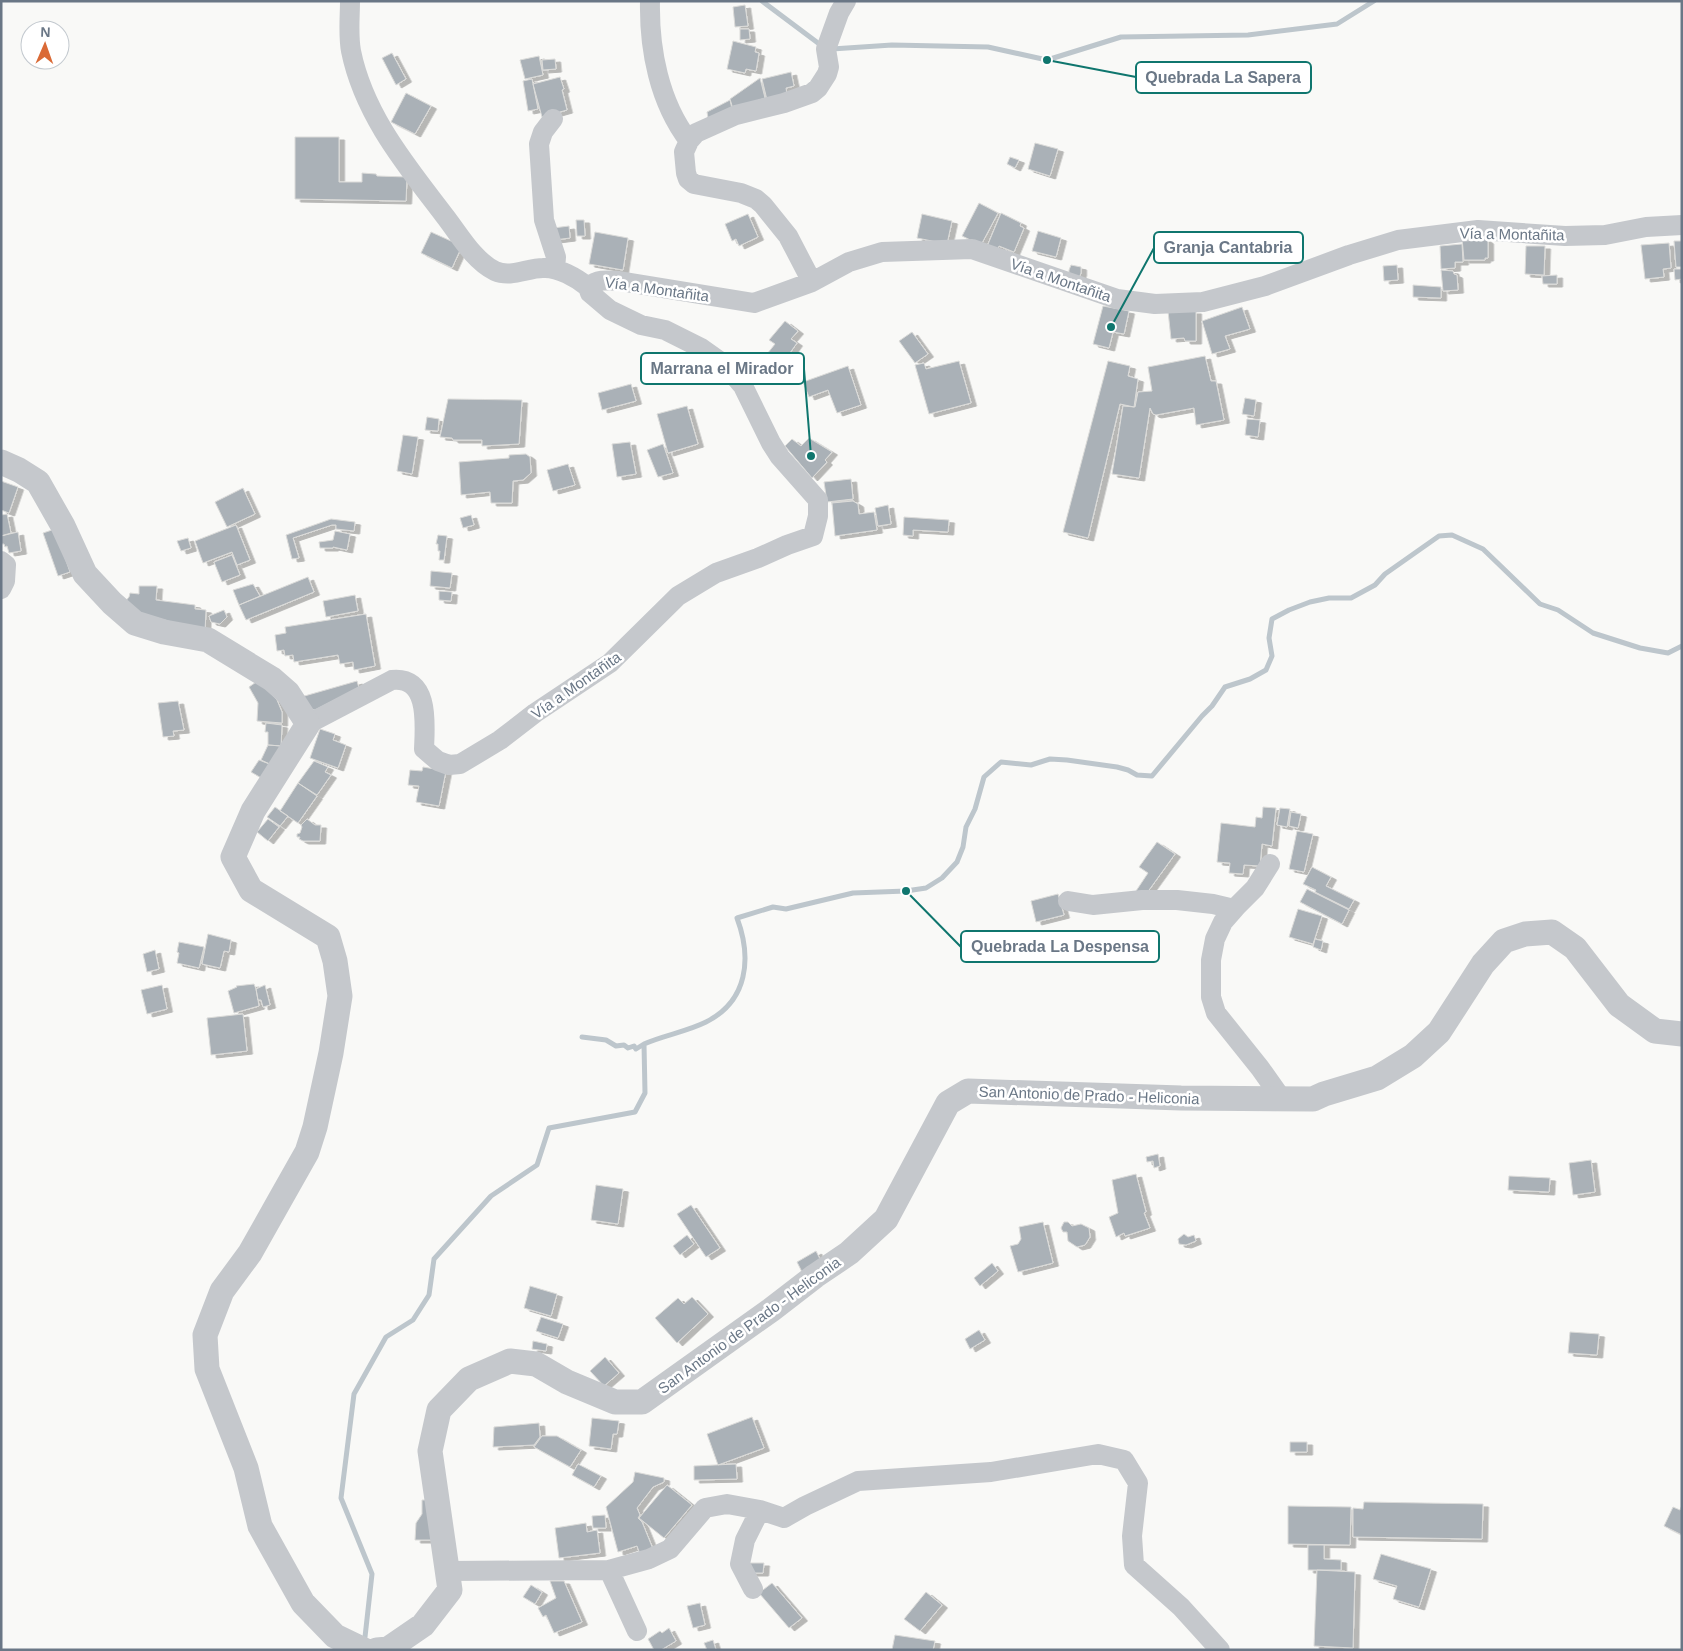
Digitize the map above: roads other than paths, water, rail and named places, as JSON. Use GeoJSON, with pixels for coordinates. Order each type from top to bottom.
{"type":"FeatureCollection","features":[{"type":"Feature","properties":{"kind":"street"},"geometry":{"type":"LineString","coordinates":[[350,1],[351,49],[358,74],[378,122],[402,161],[471,250],[487,266],[497,271],[507,274],[542,268],[555,269],[576,278],[588,287]]}},
{"type":"Feature","properties":{"kind":"street"},"geometry":{"type":"LineString","coordinates":[[650,1],[649,28],[657,71],[665,98],[689,140]]}},
{"type":"Feature","properties":{"kind":"street"},"geometry":{"type":"LineString","coordinates":[[812,282],[788,236],[764,205],[742,193],[694,184],[688,179],[686,173],[684,152],[689,140],[696,133],[736,114],[784,103],[812,93],[818,88],[829,67],[826,49],[839,13],[846,1]]}},
{"type":"Feature","properties":{"kind":"street"},"geometry":{"type":"LineString","coordinates":[[552,119],[543,132],[539,144],[544,220],[556,257],[555,269]]}},
{"type":"Feature","properties":{"kind":"street","name":"Vía a Montañita"},"geometry":{"type":"LineString","coordinates":[[308,724],[392,680],[404,680],[415,688],[422,700],[426,716],[424,749],[438,761],[450,765],[460,764],[500,740],[535,713],[610,663],[678,596],[716,573],[813,536],[818,516],[818,500],[780,457],[771,443],[743,386],[725,365],[701,348],[665,330],[641,325],[610,310],[590,292],[588,287],[594,282],[604,280],[754,303],[812,282],[850,262],[882,252],[972,249],[1117,299],[1155,304],[1203,302],[1265,286],[1349,255],[1398,240],[1478,230],[1565,236],[1605,235],[1646,227],[1682,224]]}},
{"type":"Feature","properties":{"kind":"street"},"geometry":{"type":"LineString","coordinates":[[1,462],[19,470],[38,482],[63,526],[85,574],[112,603],[135,623],[164,632],[208,640],[272,679],[288,693],[308,724],[254,811],[234,857],[251,890],[328,937],[335,961],[340,996],[331,1053],[315,1127],[306,1152],[250,1253],[222,1290],[205,1335],[207,1369],[246,1468],[260,1526],[303,1603],[335,1636],[364,1650]]}},
{"type":"Feature","properties":{"kind":"street"},"geometry":{"type":"LineString","coordinates":[[1,561],[6,565],[5,581],[1,589]]}},
{"type":"Feature","properties":{"kind":"street"},"geometry":{"type":"LineString","coordinates":[[1270,864],[1255,888],[1223,922],[1215,939],[1211,960],[1211,997],[1216,1013],[1282,1098]]}},
{"type":"Feature","properties":{"kind":"street"},"geometry":{"type":"LineString","coordinates":[[1068,900],[1093,905],[1142,900],[1178,900],[1213,904],[1234,909]]}},
{"type":"Feature","properties":{"kind":"street","name":"San Antonio de Prado - Heliconia"},"geometry":{"type":"LineString","coordinates":[[377,1650],[388,1650],[423,1625],[450,1590],[430,1451],[439,1410],[469,1379],[510,1361],[536,1364],[567,1382],[615,1402],[642,1402],[849,1253],[886,1219],[948,1103],[968,1091],[1181,1098],[1313,1099],[1377,1078],[1413,1056],[1439,1032],[1488,958],[1504,941],[1524,934],[1552,932],[1575,948],[1619,1005],[1655,1031],[1682,1034]]}},
{"type":"Feature","properties":{"kind":"street"},"geometry":{"type":"LineString","coordinates":[[448,1571],[609,1570],[649,1559],[670,1549],[705,1508],[727,1504],[760,1510],[784,1518],[858,1481],[991,1472],[1098,1454],[1124,1460],[1138,1483],[1132,1536],[1134,1565],[1181,1607],[1220,1650]]}},
{"type":"Feature","properties":{"kind":"street"},"geometry":{"type":"LineString","coordinates":[[753,1589],[740,1564],[745,1540],[760,1510]]}},
{"type":"Feature","properties":{"kind":"street"},"geometry":{"type":"LineString","coordinates":[[609,1570],[637,1631]]}},
{"type":"Feature","properties":{"kind":"waterway"},"geometry":{"type":"LineString","coordinates":[[762,1],[822,46]]}},
{"type":"Feature","properties":{"kind":"waterway"},"geometry":{"type":"LineString","coordinates":[[832,49],[892,45],[988,47],[1047,60],[1121,37],[1248,35],[1337,24],[1374,1]]}},
{"type":"Feature","properties":{"kind":"waterway"},"geometry":{"type":"LineString","coordinates":[[365,1637],[372,1574],[341,1498],[354,1394],[386,1337],[413,1320],[429,1295],[434,1259],[491,1196],[537,1165],[549,1128],[635,1112],[645,1093],[644,1044],[706,1022],[731,1003],[743,977],[745,963],[742,933],[737,918],[773,907],[786,909],[853,893],[906,891],[926,888],[942,878],[957,862],[963,847],[966,827],[975,809],[984,777],[1001,762],[1031,765],[1050,759],[1067,760],[1117,767],[1137,775],[1152,776],[1212,706],[1225,687],[1250,679],[1266,670],[1272,656],[1269,638],[1272,619],[1310,602],[1329,598],[1351,598],[1375,585],[1385,574],[1439,536],[1452,535],[1483,549],[1540,604],[1558,610],[1593,633],[1640,648],[1668,653],[1682,646]]}},
{"type":"Feature","properties":{"kind":"waterway"},"geometry":{"type":"LineString","coordinates":[[582,1037],[606,1040],[616,1046],[624,1045],[628,1048],[634,1046],[636,1049],[644,1044]]}},
{"type":"Feature","properties":{"kind":"place","name":"Quebrada La Sapera"},"geometry":{"type":"Point","coordinates":[1047,60]}},
{"type":"Feature","properties":{"kind":"place","name":"Granja Cantabria"},"geometry":{"type":"Point","coordinates":[1111,327]}},
{"type":"Feature","properties":{"kind":"place","name":"Marrana el Mirador"},"geometry":{"type":"Point","coordinates":[811,456]}},
{"type":"Feature","properties":{"kind":"place","name":"Quebrada La Despensa"},"geometry":{"type":"Point","coordinates":[906,891]}}]}
